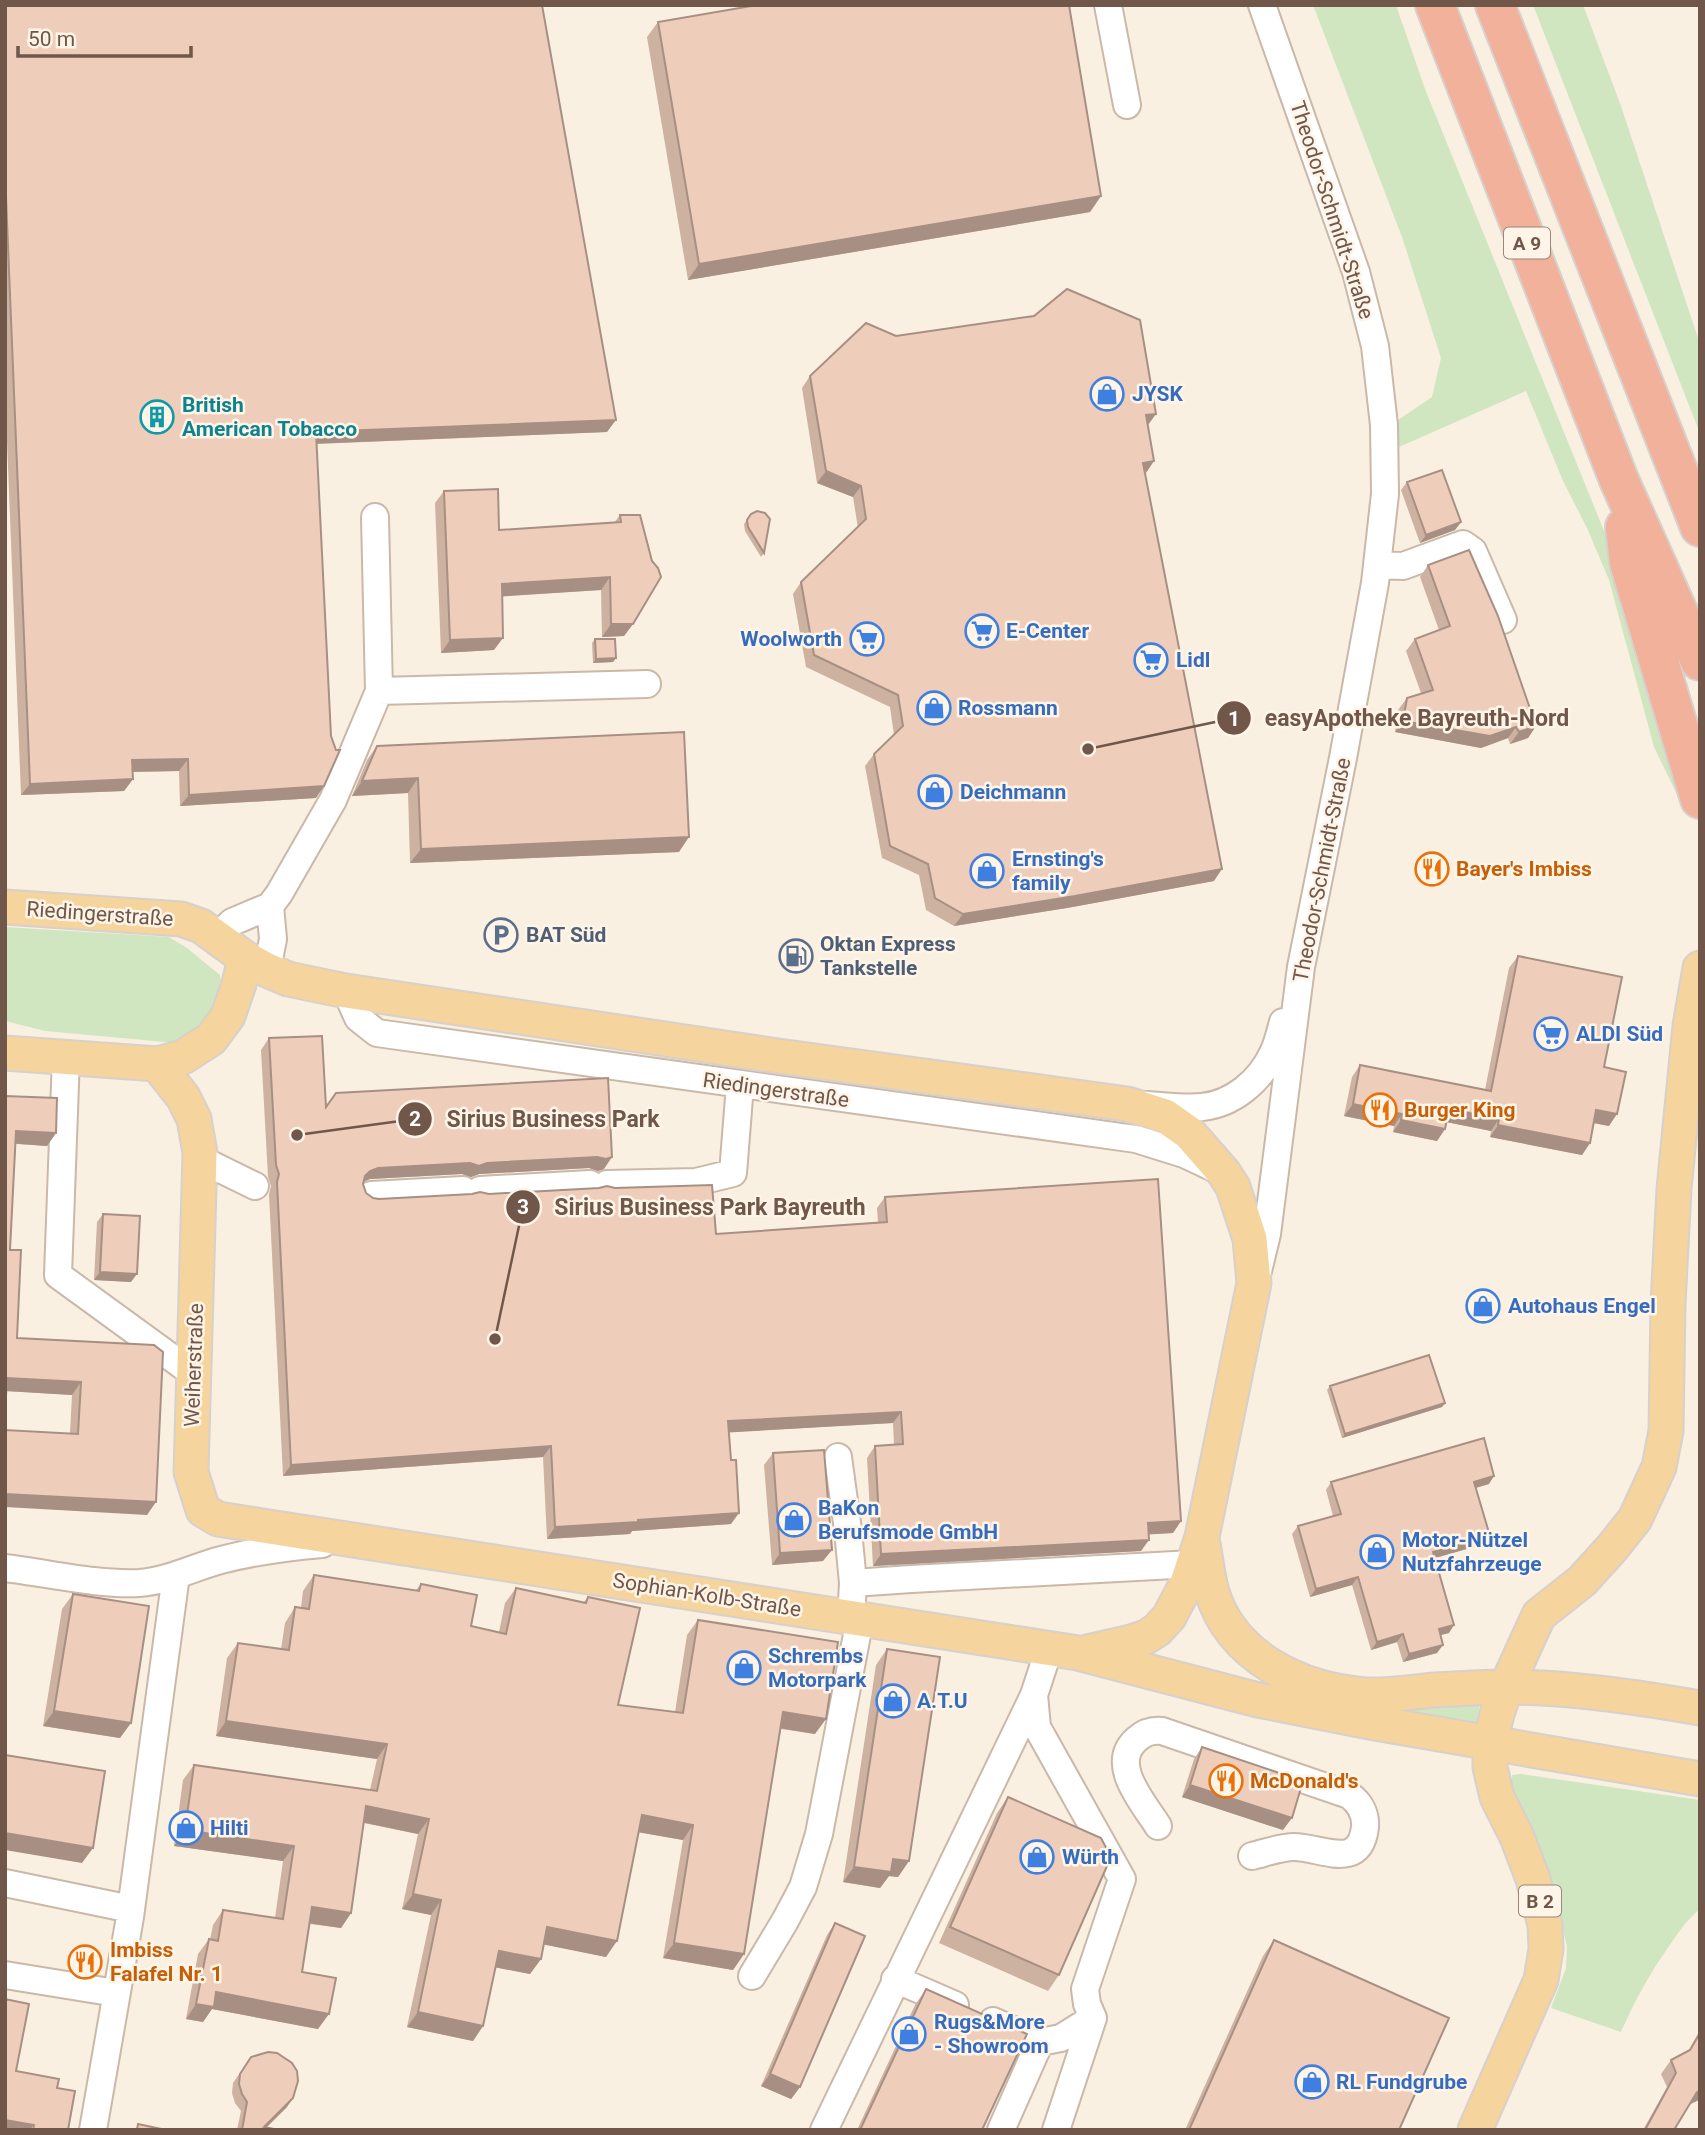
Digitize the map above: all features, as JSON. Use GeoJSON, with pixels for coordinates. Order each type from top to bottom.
{"type":"FeatureCollection","features":[{"type":"Feature","properties":{"kind":"highway","name":"A 9"},"geometry":{"type":"LineString","coordinates":[[1435,5],[1619,480],[1700,661]]}},
{"type":"Feature","properties":{"kind":"highway","name":"A 9"},"geometry":{"type":"LineString","coordinates":[[1495,5],[1700,527]]}},
{"type":"Feature","properties":{"kind":"highway"},"geometry":{"type":"LineString","coordinates":[[1619,480],[1629,562],[1700,799]]}},
{"type":"Feature","properties":{"kind":"main road","name":"Riedingerstraße"},"geometry":{"type":"LineString","coordinates":[[14,903],[181,919],[201,926],[256,964],[288,979],[346,991],[771,1055],[1127,1104],[1165,1116],[1189,1133],[1224,1172],[1233,1187],[1250,1239],[1254,1283]]}},
{"type":"Feature","properties":{"kind":"main road"},"geometry":{"type":"LineString","coordinates":[[5,1053],[157,1064],[183,1057],[211,1039],[220,1029],[228,1016],[239,984],[256,964]]}},
{"type":"Feature","properties":{"kind":"main road","name":"B 2"},"geometry":{"type":"LineString","coordinates":[[1475,2130],[1541,1980],[1546,1950],[1545,1925],[1529,1869],[1497,1797],[1490,1766],[1490,1743],[1506,1687],[1539,1615],[1582,1581],[1612,1548],[1635,1519],[1659,1467],[1666,1431],[1668,1304],[1674,1189],[1690,1026],[1700,968]]}},
{"type":"Feature","properties":{"kind":"main road","name":"Weiherstraße"},"geometry":{"type":"LineString","coordinates":[[157,1064],[183,1097],[194,1119],[200,1158],[191,1472],[203,1510],[218,1519],[366,1541]]}},
{"type":"Feature","properties":{"kind":"main road","name":"Theodor-Schmidt-Straße"},"geometry":{"type":"LineString","coordinates":[[1197,1551],[1254,1283]]}},
{"type":"Feature","properties":{"kind":"main road","name":"Sophian-Kolb-Straße"},"geometry":{"type":"LineString","coordinates":[[366,1541],[1063,1651]]}},
{"type":"Feature","properties":{"kind":"main road"},"geometry":{"type":"LineString","coordinates":[[1063,1651],[1131,1643],[1157,1630],[1175,1608],[1197,1551]]}},
{"type":"Feature","properties":{"kind":"main road"},"geometry":{"type":"LineString","coordinates":[[1197,1551],[1224,1620],[1241,1643],[1263,1662],[1295,1679],[1336,1692],[1368,1695],[1506,1687],[1580,1691],[1700,1707]]}},
{"type":"Feature","properties":{"kind":"main road"},"geometry":{"type":"LineString","coordinates":[[1063,1651],[1258,1700],[1700,1779]]}},
{"type":"Feature","properties":{"kind":"street"},"geometry":{"type":"LineString","coordinates":[[1108,5],[1127,105]]}},
{"type":"Feature","properties":{"kind":"street","name":"Theodor-Schmidt-Straße"},"geometry":{"type":"LineString","coordinates":[[1254,1283],[1267,1234],[1301,967],[1378,565],[1385,480],[1384,425],[1375,346],[1356,272],[1262,5]]}},
{"type":"Feature","properties":{"kind":"street"},"geometry":{"type":"LineString","coordinates":[[217,937],[232,922],[270,906],[279,894],[334,800],[379,691],[375,517]]}},
{"type":"Feature","properties":{"kind":"street"},"geometry":{"type":"LineString","coordinates":[[1378,565],[1403,566],[1463,544],[1474,551],[1503,620]]}},
{"type":"Feature","properties":{"kind":"street"},"geometry":{"type":"LineString","coordinates":[[379,691],[647,684]]}},
{"type":"Feature","properties":{"kind":"street"},"geometry":{"type":"LineString","coordinates":[[256,964],[273,939],[270,906]]}},
{"type":"Feature","properties":{"kind":"street"},"geometry":{"type":"LineString","coordinates":[[1127,1104],[1201,1107],[1224,1102],[1244,1090],[1260,1074],[1273,1053],[1301,967]]}},
{"type":"Feature","properties":{"kind":"street","name":"Riedingerstraße"},"geometry":{"type":"LineString","coordinates":[[346,991],[358,1018],[377,1034],[1136,1139],[1184,1154],[1224,1172]]}},
{"type":"Feature","properties":{"kind":"street"},"geometry":{"type":"LineString","coordinates":[[66,1057],[58,1275],[194,1374]]}},
{"type":"Feature","properties":{"kind":"street"},"geometry":{"type":"LineString","coordinates":[[371,1195],[696,1182],[733,1173],[740,1085]]}},
{"type":"Feature","properties":{"kind":"street"},"geometry":{"type":"LineString","coordinates":[[200,1158],[256,1186]]}},
{"type":"Feature","properties":{"kind":"street"},"geometry":{"type":"LineString","coordinates":[[752,1976],[803,1887],[819,1835],[856,1619],[838,1457]]}},
{"type":"Feature","properties":{"kind":"street"},"geometry":{"type":"LineString","coordinates":[[5,1567],[138,1583],[176,1575],[221,1560],[282,1547],[366,1541]]}},
{"type":"Feature","properties":{"kind":"street"},"geometry":{"type":"LineString","coordinates":[[853,1583],[1197,1551]]}},
{"type":"Feature","properties":{"kind":"street"},"geometry":{"type":"LineString","coordinates":[[93,2130],[131,1909],[176,1575]]}},
{"type":"Feature","properties":{"kind":"street"},"geometry":{"type":"LineString","coordinates":[[824,2130],[1034,1695],[1063,1651]]}},
{"type":"Feature","properties":{"kind":"street"},"geometry":{"type":"LineString","coordinates":[[1034,1695],[1037,1727],[1122,1880],[1085,1989],[1093,2018],[1056,2130]]}},
{"type":"Feature","properties":{"kind":"street"},"geometry":{"type":"LineString","coordinates":[[1158,1826],[1129,1779],[1124,1761],[1130,1745],[1152,1730],[1162,1731],[1345,1793],[1354,1799],[1364,1812],[1363,1837],[1358,1846],[1345,1854],[1295,1847],[1252,1856]]}},
{"type":"Feature","properties":{"kind":"street"},"geometry":{"type":"LineString","coordinates":[[5,1883],[131,1909]]}},
{"type":"Feature","properties":{"kind":"street"},"geometry":{"type":"LineString","coordinates":[[5,1975],[117,1993]]}},
{"type":"Feature","properties":{"kind":"street"},"geometry":{"type":"LineString","coordinates":[[895,1979],[1041,2042],[1061,2038],[1093,2018]]}},
{"type":"Feature","properties":{"kind":"street"},"geometry":{"type":"LineString","coordinates":[[1001,2130],[1041,2042]]}},
{"type":"Feature","properties":{"kind":"green space"},"geometry":{"type":"Polygon","coordinates":[[[1313,5],[1396,5],[1425,89],[1619,568],[1692,811],[1684,809],[1654,747],[1609,580],[1563,481],[1526,391],[1399,447],[1398,420],[1432,397],[1441,358],[1402,237],[1313,5]]]}},
{"type":"Feature","properties":{"kind":"green space"},"geometry":{"type":"Polygon","coordinates":[[[1533,5],[1583,5],[1621,106],[1700,344],[1699,431],[1533,5]]]}},
{"type":"Feature","properties":{"kind":"green space"},"geometry":{"type":"Polygon","coordinates":[[[5,927],[169,937],[220,975],[224,1001],[216,1027],[176,1043],[45,1031],[5,1021],[5,927]]]}},
{"type":"Feature","properties":{"kind":"green space"},"geometry":{"type":"Polygon","coordinates":[[[1480,1704],[1476,1724],[1384,1711],[1480,1704]]]}},
{"type":"Feature","properties":{"kind":"green space"},"geometry":{"type":"Polygon","coordinates":[[[1521,1774],[1700,1800],[1700,1909],[1681,1929],[1657,1964],[1621,2032],[1551,2008],[1566,1968],[1567,1946],[1552,1887],[1511,1788],[1512,1775],[1521,1774]]]}},
{"type":"Feature","properties":{"kind":"building","name":"British American Tobacco"},"geometry":{"type":"Polygon","coordinates":[[[5,5],[542,5],[616,420],[316,432],[331,736],[336,750],[340,750],[324,786],[189,795],[188,759],[132,760],[133,779],[30,784],[5,172],[5,5]]]}},
{"type":"Feature","properties":{"kind":"building"},"geometry":{"type":"Polygon","coordinates":[[[757,5],[1069,5],[1101,196],[699,264],[658,22],[757,5]]]}},
{"type":"Feature","properties":{"kind":"building","name":"E-Center"},"geometry":{"type":"Polygon","coordinates":[[[1067,289],[1140,320],[1156,414],[1146,415],[1154,461],[1143,463],[1222,869],[963,914],[935,898],[928,864],[890,846],[874,754],[903,726],[898,695],[814,655],[801,582],[866,519],[861,486],[826,471],[810,376],[866,323],[896,336],[1034,316],[1067,289]]]}},
{"type":"Feature","properties":{"kind":"building"},"geometry":{"type":"Polygon","coordinates":[[[1442,470],[1461,522],[1426,535],[1407,482],[1442,470]]]}},
{"type":"Feature","properties":{"kind":"building"},"geometry":{"type":"Polygon","coordinates":[[[498,489],[499,530],[621,522],[620,515],[640,515],[652,561],[661,577],[633,624],[611,624],[610,577],[502,584],[503,638],[450,640],[444,491],[498,489]]]}},
{"type":"Feature","properties":{"kind":"building"},"geometry":{"type":"Polygon","coordinates":[[[757,511],[765,513],[770,519],[764,553],[748,527],[747,520],[757,511]]]}},
{"type":"Feature","properties":{"kind":"building"},"geometry":{"type":"Polygon","coordinates":[[[1469,550],[1498,616],[1536,726],[1519,732],[1516,727],[1490,736],[1403,721],[1407,698],[1433,690],[1415,639],[1450,626],[1428,565],[1469,550]]]}},
{"type":"Feature","properties":{"kind":"building"},"geometry":{"type":"Polygon","coordinates":[[[595,639],[615,639],[616,658],[596,659],[595,639]]]}},
{"type":"Feature","properties":{"kind":"building"},"geometry":{"type":"Polygon","coordinates":[[[684,732],[689,837],[421,849],[418,778],[362,781],[377,746],[684,732]]]}},
{"type":"Feature","properties":{"kind":"building","name":"ALDI Süd"},"geometry":{"type":"Polygon","coordinates":[[[1518,956],[1622,977],[1604,1067],[1626,1072],[1617,1114],[1596,1110],[1590,1143],[1498,1125],[1499,1119],[1449,1109],[1445,1129],[1401,1120],[1402,1114],[1353,1104],[1360,1065],[1491,1091],[1518,956]]]}},
{"type":"Feature","properties":{"kind":"building"},"geometry":{"type":"Polygon","coordinates":[[[322,1036],[326,1107],[336,1093],[608,1078],[612,1157],[487,1163],[479,1166],[470,1163],[378,1168],[365,1176],[363,1184],[366,1193],[373,1198],[607,1186],[712,1185],[716,1234],[887,1222],[885,1197],[1158,1179],[1181,1521],[1148,1523],[1149,1540],[881,1554],[875,1446],[903,1444],[901,1412],[728,1421],[731,1460],[736,1460],[739,1513],[638,1522],[555,1527],[551,1446],[291,1465],[277,1182],[279,1174],[276,1165],[269,1038],[322,1036]]]}},
{"type":"Feature","properties":{"kind":"building"},"geometry":{"type":"Polygon","coordinates":[[[5,1096],[57,1098],[56,1133],[16,1131],[10,1250],[21,1250],[17,1338],[154,1345],[163,1352],[156,1502],[5,1494],[5,1430],[78,1434],[81,1382],[7,1378],[5,1414],[5,1096]]]}},
{"type":"Feature","properties":{"kind":"building"},"geometry":{"type":"Polygon","coordinates":[[[103,1214],[140,1216],[137,1274],[100,1272],[103,1214]]]}},
{"type":"Feature","properties":{"kind":"building"},"geometry":{"type":"Polygon","coordinates":[[[1429,1355],[1445,1403],[1345,1434],[1330,1386],[1429,1355]]]}},
{"type":"Feature","properties":{"kind":"building","name":"Motor-Nützel Nutzfahrzeuge"},"geometry":{"type":"Polygon","coordinates":[[[1484,1438],[1494,1476],[1474,1482],[1490,1536],[1433,1552],[1454,1625],[1439,1629],[1443,1645],[1409,1654],[1403,1634],[1377,1642],[1358,1577],[1316,1589],[1298,1526],[1341,1514],[1331,1482],[1484,1438]]]}},
{"type":"Feature","properties":{"kind":"building"},"geometry":{"type":"Polygon","coordinates":[[[824,1450],[832,1550],[780,1553],[773,1453],[824,1450]]]}},
{"type":"Feature","properties":{"kind":"building"},"geometry":{"type":"Polygon","coordinates":[[[314,1575],[419,1591],[421,1584],[477,1595],[471,1626],[506,1634],[516,1588],[586,1603],[588,1597],[640,1608],[618,1705],[683,1713],[698,1620],[838,1642],[826,1719],[783,1712],[744,1954],[674,1943],[693,1825],[642,1815],[617,1941],[547,1927],[541,1959],[499,1951],[483,2026],[418,2012],[441,1900],[413,1894],[429,1819],[366,1806],[351,1913],[312,1907],[302,1972],[336,1978],[329,2014],[216,1992],[214,2007],[196,2004],[209,1939],[218,1941],[223,1910],[283,1919],[294,1846],[185,1830],[194,1765],[377,1791],[387,1744],[226,1721],[238,1643],[289,1650],[295,1607],[309,1609],[314,1575]]]}},
{"type":"Feature","properties":{"kind":"building"},"geometry":{"type":"Polygon","coordinates":[[[73,1594],[149,1606],[131,1723],[54,1711],[73,1594]]]}},
{"type":"Feature","properties":{"kind":"building"},"geometry":{"type":"Polygon","coordinates":[[[887,1649],[940,1657],[909,1861],[893,1859],[891,1872],[854,1867],[887,1649]]]}},
{"type":"Feature","properties":{"kind":"building"},"geometry":{"type":"Polygon","coordinates":[[[1202,1747],[1303,1781],[1292,1818],[1190,1785],[1202,1747]]]}},
{"type":"Feature","properties":{"kind":"building"},"geometry":{"type":"Polygon","coordinates":[[[5,1755],[105,1771],[93,1848],[5,1833],[5,1755]]]}},
{"type":"Feature","properties":{"kind":"building"},"geometry":{"type":"Polygon","coordinates":[[[1008,1797],[1101,1838],[1111,1857],[1059,1975],[950,1927],[1008,1797]]]}},
{"type":"Feature","properties":{"kind":"building"},"geometry":{"type":"Polygon","coordinates":[[[835,1923],[865,1936],[800,2087],[770,2074],[835,1923]]]}},
{"type":"Feature","properties":{"kind":"building","name":"RL Fundgrube"},"geometry":{"type":"Polygon","coordinates":[[[1274,1940],[1449,2018],[1399,2130],[1189,2130],[1274,1940]]]}},
{"type":"Feature","properties":{"kind":"building"},"geometry":{"type":"Polygon","coordinates":[[[926,1989],[1027,2034],[982,2130],[860,2130],[926,1989]]]}},
{"type":"Feature","properties":{"kind":"building"},"geometry":{"type":"Polygon","coordinates":[[[5,1999],[29,2004],[16,2071],[59,2079],[57,2088],[75,2091],[68,2130],[33,2130],[34,2125],[5,2120],[5,1999]]]}},
{"type":"Feature","properties":{"kind":"building"},"geometry":{"type":"Polygon","coordinates":[[[1700,2033],[1700,2091],[1674,2130],[1645,2130],[1676,2073],[1671,2060],[1690,2050],[1700,2033]]]}},
{"type":"Feature","properties":{"kind":"building"},"geometry":{"type":"Polygon","coordinates":[[[268,2052],[277,2053],[292,2063],[297,2071],[298,2081],[293,2098],[264,2127],[279,2130],[242,2130],[247,2102],[239,2084],[240,2074],[251,2057],[268,2052]]]}},
{"type":"Feature","properties":{"kind":"building"},"geometry":{"type":"Polygon","coordinates":[[[138,2124],[166,2130],[137,2130],[138,2124]]]}},
{"type":"Feature","properties":{"kind":"place","name":"JYSK"},"geometry":{"type":"Point","coordinates":[1107,394]}},
{"type":"Feature","properties":{"kind":"place","name":"British American Tobacco"},"geometry":{"type":"Point","coordinates":[157,417]}},
{"type":"Feature","properties":{"kind":"place","name":"E-Center"},"geometry":{"type":"Point","coordinates":[982,631]}},
{"type":"Feature","properties":{"kind":"place","name":"Woolworth"},"geometry":{"type":"Point","coordinates":[867,639]}},
{"type":"Feature","properties":{"kind":"place","name":"Lidl"},"geometry":{"type":"Point","coordinates":[1151,660]}},
{"type":"Feature","properties":{"kind":"place","name":"Rossmann"},"geometry":{"type":"Point","coordinates":[934,708]}},
{"type":"Feature","properties":{"kind":"place","name":"easyApotheke Bayreuth-Nord"},"geometry":{"type":"Point","coordinates":[1088,749]}},
{"type":"Feature","properties":{"kind":"place","name":"Deichmann"},"geometry":{"type":"Point","coordinates":[935,792]}},
{"type":"Feature","properties":{"kind":"place","name":"Bayer's Imbiss"},"geometry":{"type":"Point","coordinates":[1432,869]}},
{"type":"Feature","properties":{"kind":"place","name":"Ernsting's family"},"geometry":{"type":"Point","coordinates":[987,871]}},
{"type":"Feature","properties":{"kind":"place","name":"BAT Süd"},"geometry":{"type":"Point","coordinates":[501,935]}},
{"type":"Feature","properties":{"kind":"place","name":"Oktan Express Tankstelle"},"geometry":{"type":"Point","coordinates":[796,956]}},
{"type":"Feature","properties":{"kind":"place","name":"ALDI Süd"},"geometry":{"type":"Point","coordinates":[1551,1034]}},
{"type":"Feature","properties":{"kind":"place","name":"Burger King"},"geometry":{"type":"Point","coordinates":[1380,1110]}},
{"type":"Feature","properties":{"kind":"place","name":"Sirius Business Park"},"geometry":{"type":"Point","coordinates":[297,1135]}},
{"type":"Feature","properties":{"kind":"place","name":"Autohaus Engel"},"geometry":{"type":"Point","coordinates":[1483,1306]}},
{"type":"Feature","properties":{"kind":"place","name":"Sirius Business Park Bayreuth"},"geometry":{"type":"Point","coordinates":[495,1339]}},
{"type":"Feature","properties":{"kind":"place","name":"BaKon Berufsmode GmbH"},"geometry":{"type":"Point","coordinates":[794,1520]}},
{"type":"Feature","properties":{"kind":"place","name":"Motor-Nützel Nutzfahrzeuge"},"geometry":{"type":"Point","coordinates":[1377,1552]}},
{"type":"Feature","properties":{"kind":"place","name":"Schrembs Motorpark"},"geometry":{"type":"Point","coordinates":[744,1668]}},
{"type":"Feature","properties":{"kind":"place","name":"A.T.U"},"geometry":{"type":"Point","coordinates":[893,1701]}},
{"type":"Feature","properties":{"kind":"place","name":"McDonald's"},"geometry":{"type":"Point","coordinates":[1226,1781]}},
{"type":"Feature","properties":{"kind":"place","name":"Hilti"},"geometry":{"type":"Point","coordinates":[186,1828]}},
{"type":"Feature","properties":{"kind":"place","name":"Würth"},"geometry":{"type":"Point","coordinates":[1037,1857]}},
{"type":"Feature","properties":{"kind":"place","name":"Imbiss Falafel Nr. 1"},"geometry":{"type":"Point","coordinates":[85,1962]}},
{"type":"Feature","properties":{"kind":"place","name":"Rugs&More - Showroom"},"geometry":{"type":"Point","coordinates":[909,2034]}},
{"type":"Feature","properties":{"kind":"place","name":"RL Fundgrube"},"geometry":{"type":"Point","coordinates":[1312,2082]}}]}
